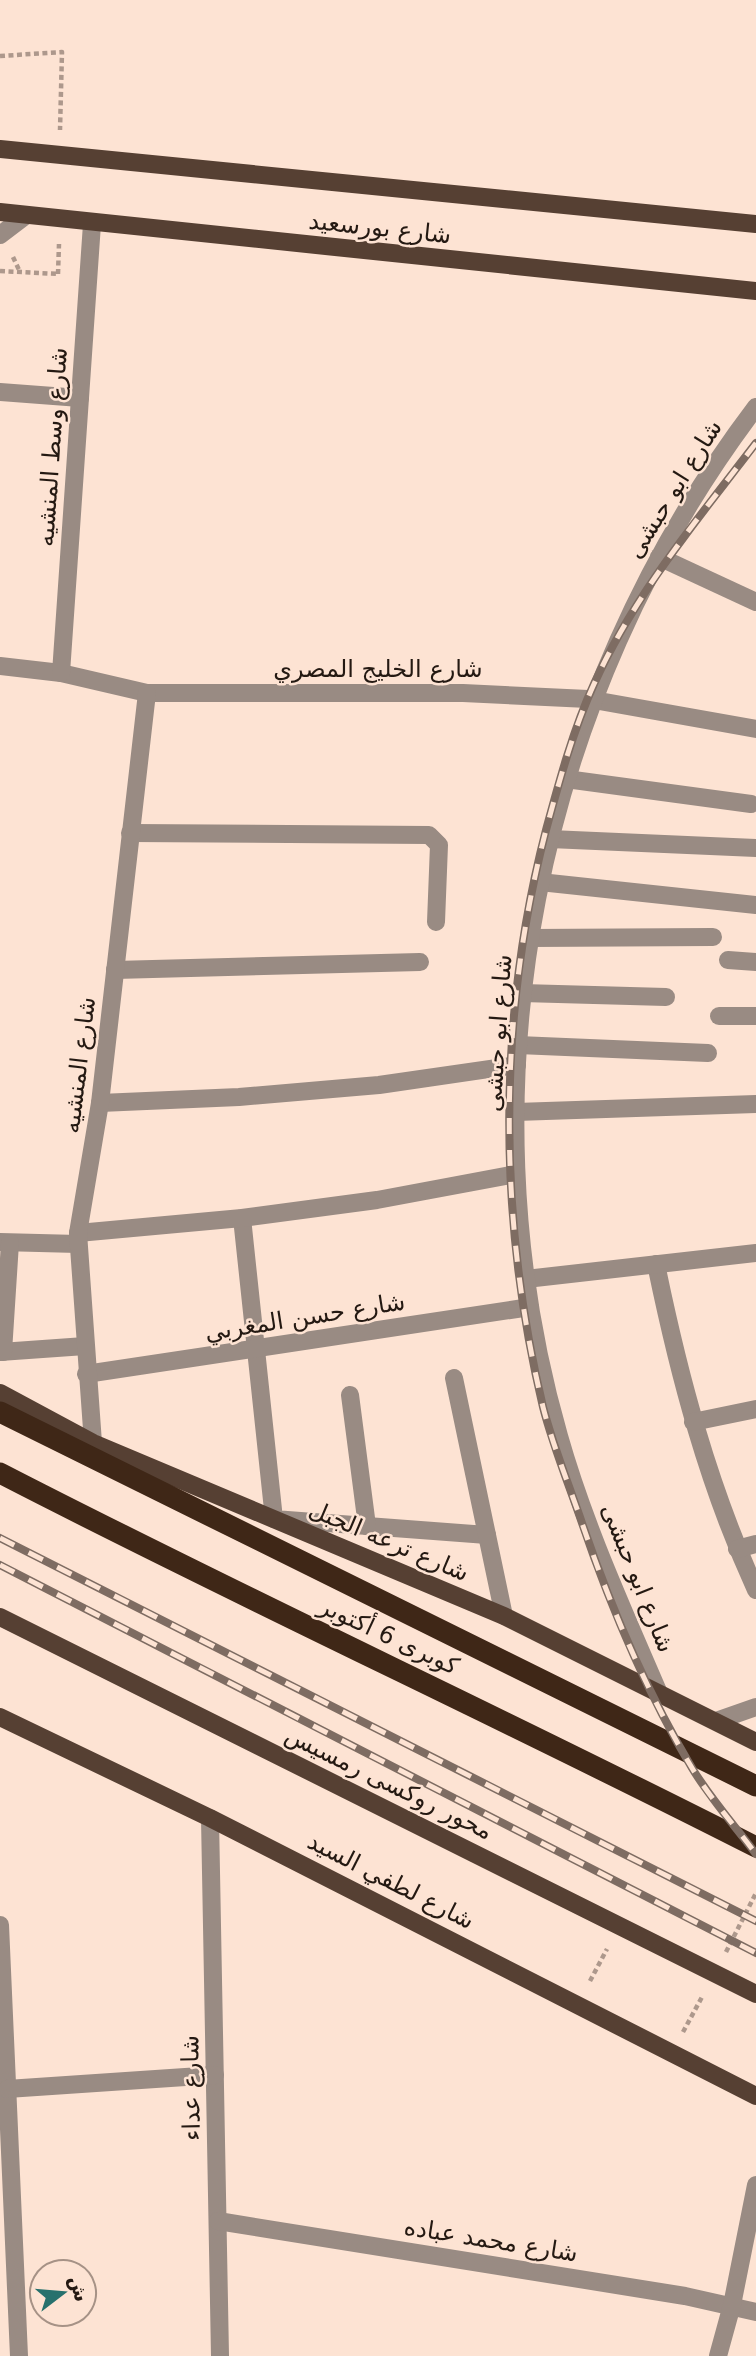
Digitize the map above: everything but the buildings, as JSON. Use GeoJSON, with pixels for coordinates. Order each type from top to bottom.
{"type":"FeatureCollection","features":[{"type":"Feature","properties":{"kind":"highway","name":"كوبرى 6 أكتوبر"},"geometry":{"type":"LineString","coordinates":[[0,1412],[756,1786]]}},
{"type":"Feature","properties":{"kind":"highway","name":"كوبرى 6 أكتوبر"},"geometry":{"type":"LineString","coordinates":[[0,1473],[197,1574],[540,1737],[756,1847]]}},
{"type":"Feature","properties":{"kind":"main road","name":"شارع بورسعيد"},"geometry":{"type":"LineString","coordinates":[[0,149],[756,224]]}},
{"type":"Feature","properties":{"kind":"main road","name":"شارع بورسعيد"},"geometry":{"type":"LineString","coordinates":[[0,212],[92,224],[756,291]]}},
{"type":"Feature","properties":{"kind":"main road","name":"شارع ترعه الجبل"},"geometry":{"type":"LineString","coordinates":[[0,1393],[93,1443],[505,1616],[756,1742]]}},
{"type":"Feature","properties":{"kind":"main road","name":"محور روكسى رمسيس"},"geometry":{"type":"LineString","coordinates":[[0,1617],[756,1994]]}},
{"type":"Feature","properties":{"kind":"main road","name":"شارع لطفي السيد"},"geometry":{"type":"LineString","coordinates":[[0,1717],[210,1818],[578,2003],[756,2096]]}},
{"type":"Feature","properties":{"kind":"street"},"geometry":{"type":"LineString","coordinates":[[0,235],[25,216]]}},
{"type":"Feature","properties":{"kind":"street","name":"شارع وسط المنشيه"},"geometry":{"type":"LineString","coordinates":[[61,673],[92,224]]}},
{"type":"Feature","properties":{"kind":"street"},"geometry":{"type":"LineString","coordinates":[[0,391],[80,398]]}},
{"type":"Feature","properties":{"kind":"street","name":"شارع ابو حبشى"},"geometry":{"type":"LineString","coordinates":[[657,1691],[601,1560],[559,1436],[530,1307],[516,1174],[517,1065],[522,993],[540,882],[550,839],[566,779],[593,700],[622,631],[659,557],[756,407]]}},
{"type":"Feature","properties":{"kind":"street"},"geometry":{"type":"LineString","coordinates":[[659,557],[756,602]]}},
{"type":"Feature","properties":{"kind":"street","name":"شارع الخليج المصري"},"geometry":{"type":"LineString","coordinates":[[0,666],[61,673],[147,693],[463,693],[593,700],[756,729]]}},
{"type":"Feature","properties":{"kind":"street","name":"شارع المنشيه"},"geometry":{"type":"LineString","coordinates":[[93,1443],[78,1239],[100,1103],[147,693]]}},
{"type":"Feature","properties":{"kind":"street"},"geometry":{"type":"LineString","coordinates":[[566,779],[751,804]]}},
{"type":"Feature","properties":{"kind":"street"},"geometry":{"type":"LineString","coordinates":[[131,833],[429,835],[439,845],[436,922]]}},
{"type":"Feature","properties":{"kind":"street"},"geometry":{"type":"LineString","coordinates":[[550,839],[756,848]]}},
{"type":"Feature","properties":{"kind":"street"},"geometry":{"type":"LineString","coordinates":[[540,882],[756,905]]}},
{"type":"Feature","properties":{"kind":"street"},"geometry":{"type":"LineString","coordinates":[[530,938],[713,937]]}},
{"type":"Feature","properties":{"kind":"street"},"geometry":{"type":"LineString","coordinates":[[728,960],[756,962]]}},
{"type":"Feature","properties":{"kind":"street"},"geometry":{"type":"LineString","coordinates":[[116,970],[420,962]]}},
{"type":"Feature","properties":{"kind":"street"},"geometry":{"type":"LineString","coordinates":[[522,993],[666,997]]}},
{"type":"Feature","properties":{"kind":"street"},"geometry":{"type":"LineString","coordinates":[[719,1017],[756,1016]]}},
{"type":"Feature","properties":{"kind":"street"},"geometry":{"type":"LineString","coordinates":[[518,1045],[708,1054]]}},
{"type":"Feature","properties":{"kind":"street"},"geometry":{"type":"LineString","coordinates":[[100,1103],[239,1097],[379,1085],[517,1065]]}},
{"type":"Feature","properties":{"kind":"street"},"geometry":{"type":"LineString","coordinates":[[516,1112],[756,1104]]}},
{"type":"Feature","properties":{"kind":"street"},"geometry":{"type":"LineString","coordinates":[[85,1346],[1,1352],[5,1242],[78,1239],[242,1218],[377,1200],[516,1174]]}},
{"type":"Feature","properties":{"kind":"street"},"geometry":{"type":"LineString","coordinates":[[242,1218],[274,1519],[487,1535]]}},
{"type":"Feature","properties":{"kind":"street"},"geometry":{"type":"LineString","coordinates":[[526,1279],[756,1253]]}},
{"type":"Feature","properties":{"kind":"street"},"geometry":{"type":"LineString","coordinates":[[656,1264],[693,1422],[737,1549],[756,1590]]}},
{"type":"Feature","properties":{"kind":"street","name":"شارع حسن المغربي"},"geometry":{"type":"LineString","coordinates":[[86,1374],[530,1307]]}},
{"type":"Feature","properties":{"kind":"street"},"geometry":{"type":"LineString","coordinates":[[454,1378],[505,1616]]}},
{"type":"Feature","properties":{"kind":"street"},"geometry":{"type":"LineString","coordinates":[[349,1395],[367,1526]]}},
{"type":"Feature","properties":{"kind":"street"},"geometry":{"type":"LineString","coordinates":[[693,1422],[756,1409]]}},
{"type":"Feature","properties":{"kind":"street"},"geometry":{"type":"LineString","coordinates":[[737,1549],[756,1544]]}},
{"type":"Feature","properties":{"kind":"street"},"geometry":{"type":"LineString","coordinates":[[716,1721],[756,1707]]}},
{"type":"Feature","properties":{"kind":"street","name":"شارع عداء"},"geometry":{"type":"LineString","coordinates":[[210,1818],[220,2356]]}},
{"type":"Feature","properties":{"kind":"street"},"geometry":{"type":"LineString","coordinates":[[0,1925],[7,2089],[5,2143],[19,2356]]}},
{"type":"Feature","properties":{"kind":"street"},"geometry":{"type":"LineString","coordinates":[[7,2089],[215,2074]]}},
{"type":"Feature","properties":{"kind":"street"},"geometry":{"type":"LineString","coordinates":[[718,2356],[732,2305],[756,2185]]}},
{"type":"Feature","properties":{"kind":"street","name":"شارع محمد عباده"},"geometry":{"type":"LineString","coordinates":[[218,2221],[732,2305],[756,2312]]}},
{"type":"Feature","properties":{"kind":"path"},"geometry":{"type":"LineString","coordinates":[[0,56],[62,52]]}},
{"type":"Feature","properties":{"kind":"path"},"geometry":{"type":"LineString","coordinates":[[0,271],[69,274]]}},
{"type":"Feature","properties":{"kind":"path"},"geometry":{"type":"LineString","coordinates":[[578,2003],[614,1937]]}},
{"type":"Feature","properties":{"kind":"railway"},"geometry":{"type":"LineString","coordinates":[[756,443],[647,589],[610,651],[579,719],[546,830],[530,901],[519,973],[509,1118],[511,1191],[528,1336],[543,1407],[556,1451],[617,1618],[659,1709],[699,1779],[756,1854]]}},
{"type":"Feature","properties":{"kind":"railway"},"geometry":{"type":"LineString","coordinates":[[0,1538],[756,1921]]}},
{"type":"Feature","properties":{"kind":"railway"},"geometry":{"type":"LineString","coordinates":[[0,1565],[756,1953]]}}]}
